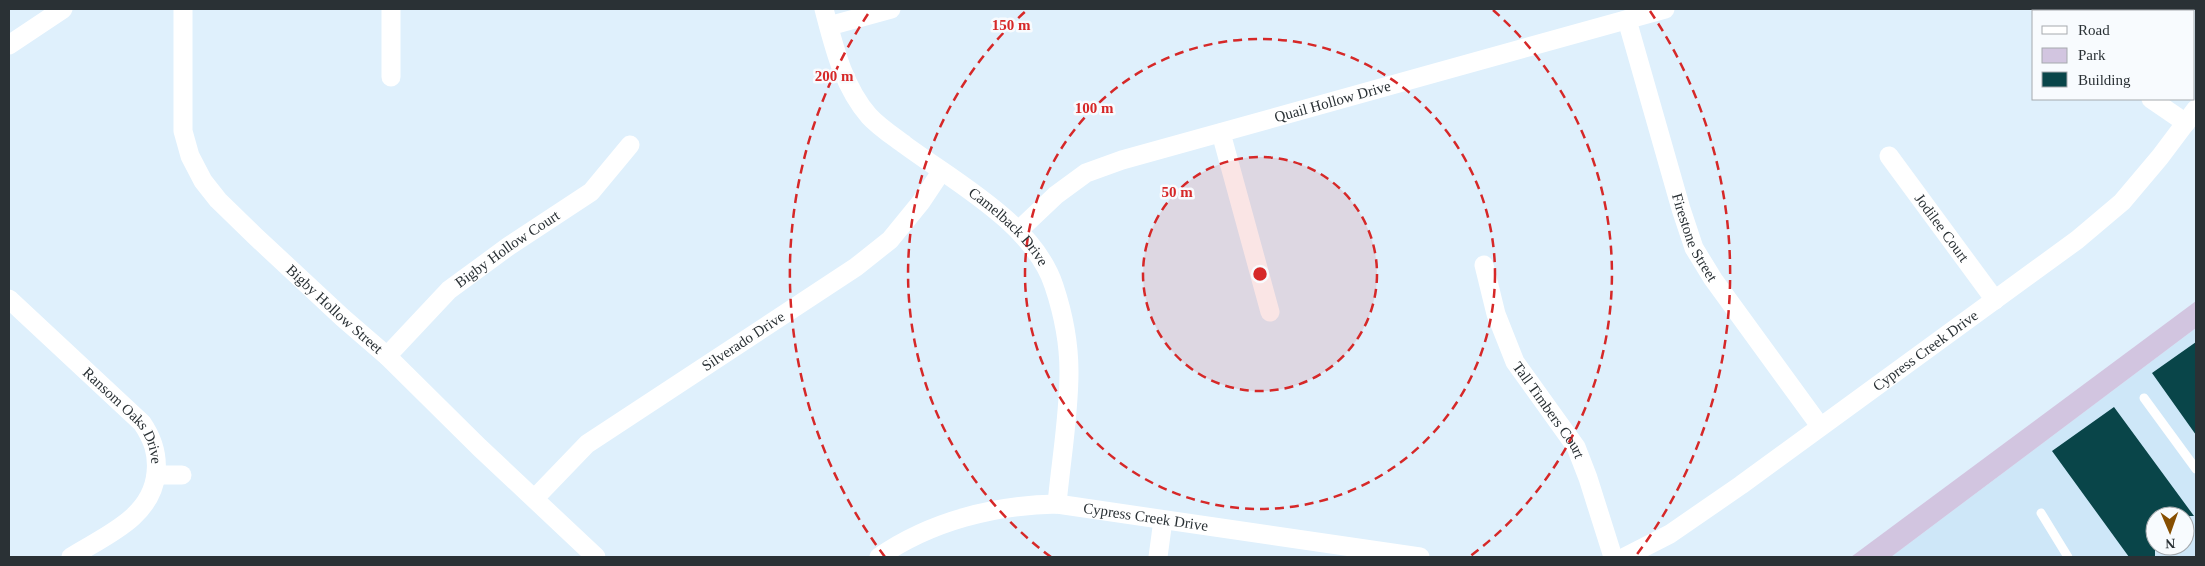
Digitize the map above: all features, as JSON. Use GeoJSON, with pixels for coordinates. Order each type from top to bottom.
{"type":"FeatureCollection","features":[{"type":"Feature","properties":{"kind":"street"},"geometry":{"type":"LineString","coordinates":[[9,45],[63,9]]}},
{"type":"Feature","properties":{"kind":"street","name":"Bigby Hollow Street"},"geometry":{"type":"LineString","coordinates":[[182,9],[183,131],[190,156],[203,181],[218,200],[343,318],[387,356],[479,447],[596,557]]}},
{"type":"Feature","properties":{"kind":"street"},"geometry":{"type":"LineString","coordinates":[[391,9],[391,76]]}},
{"type":"Feature","properties":{"kind":"street"},"geometry":{"type":"LineString","coordinates":[[827,18],[891,9]]}},
{"type":"Feature","properties":{"kind":"street","name":"Quail Hollow Drive"},"geometry":{"type":"LineString","coordinates":[[1018,230],[1056,196],[1086,173],[1122,160],[1665,9]]}},
{"type":"Feature","properties":{"kind":"street","name":"Camelback Drive"},"geometry":{"type":"LineString","coordinates":[[827,18],[846,81],[870,116],[941,172],[1000,213],[1018,230],[1038,254],[1054,284],[1066,338],[1069,371],[1057,504]]}},
{"type":"Feature","properties":{"kind":"street","name":"Firestone Street"},"geometry":{"type":"LineString","coordinates":[[1627,20],[1680,209],[1694,248],[1714,280],[1820,426]]}},
{"type":"Feature","properties":{"kind":"street"},"geometry":{"type":"LineString","coordinates":[[2153,100],[2191,116]]}},
{"type":"Feature","properties":{"kind":"street","name":"Cypress Creek Drive"},"geometry":{"type":"LineString","coordinates":[[1625,557],[1670,534],[1741,485],[2076,240],[2122,202],[2191,116]]}},
{"type":"Feature","properties":{"kind":"street"},"geometry":{"type":"LineString","coordinates":[[1221,133],[1270,312]]}},
{"type":"Feature","properties":{"kind":"street","name":"Bigby Hollow Court"},"geometry":{"type":"LineString","coordinates":[[387,356],[449,290],[509,246],[591,192],[630,145]]}},
{"type":"Feature","properties":{"kind":"street","name":"Jodilee Court"},"geometry":{"type":"LineString","coordinates":[[1889,156],[1995,300]]}},
{"type":"Feature","properties":{"kind":"street","name":"Silverado Drive"},"geometry":{"type":"LineString","coordinates":[[535,498],[587,444],[856,267],[890,240],[921,202],[941,172]]}},
{"type":"Feature","properties":{"kind":"street","name":"Tall Timbers Court"},"geometry":{"type":"LineString","coordinates":[[1484,264],[1496,314],[1515,362],[1576,447],[1613,557]]}},
{"type":"Feature","properties":{"kind":"street","name":"Ransom Oaks Drive"},"geometry":{"type":"LineString","coordinates":[[9,299],[142,422],[151,435],[156,450],[156,475],[151,496],[141,509],[119,529],[71,557]]}},
{"type":"Feature","properties":{"kind":"street"},"geometry":{"type":"LineString","coordinates":[[156,475],[182,475]]}},
{"type":"Feature","properties":{"kind":"street","name":"Cypress Creek Drive"},"geometry":{"type":"LineString","coordinates":[[879,557],[899,544],[955,520],[985,512],[1025,505],[1057,504],[1420,557]]}},
{"type":"Feature","properties":{"kind":"street"},"geometry":{"type":"LineString","coordinates":[[1158,557],[1163,520]]}},
{"type":"Feature","properties":{"kind":"lane"},"geometry":{"type":"LineString","coordinates":[[2144,398],[2196,469]]}},
{"type":"Feature","properties":{"kind":"lane"},"geometry":{"type":"LineString","coordinates":[[2041,512],[2068,557]]}},
{"type":"Feature","properties":{"kind":"shaded area"},"geometry":{"type":"Polygon","coordinates":[[[2196,328],[2196,557],[1891,557],[2196,328]]]}},
{"type":"Feature","properties":{"kind":"green space"},"geometry":{"type":"Polygon","coordinates":[[[2196,301],[2196,328],[1891,557],[1851,557],[2196,301]]]}},
{"type":"Feature","properties":{"kind":"building"},"geometry":{"type":"Polygon","coordinates":[[[2196,342],[2196,435],[2152,373],[2196,342]]]}},
{"type":"Feature","properties":{"kind":"building"},"geometry":{"type":"Polygon","coordinates":[[[2114,407],[2187,506],[2145,506],[2145,556],[2155,557],[2129,557],[2052,451],[2114,407]]]}}]}
